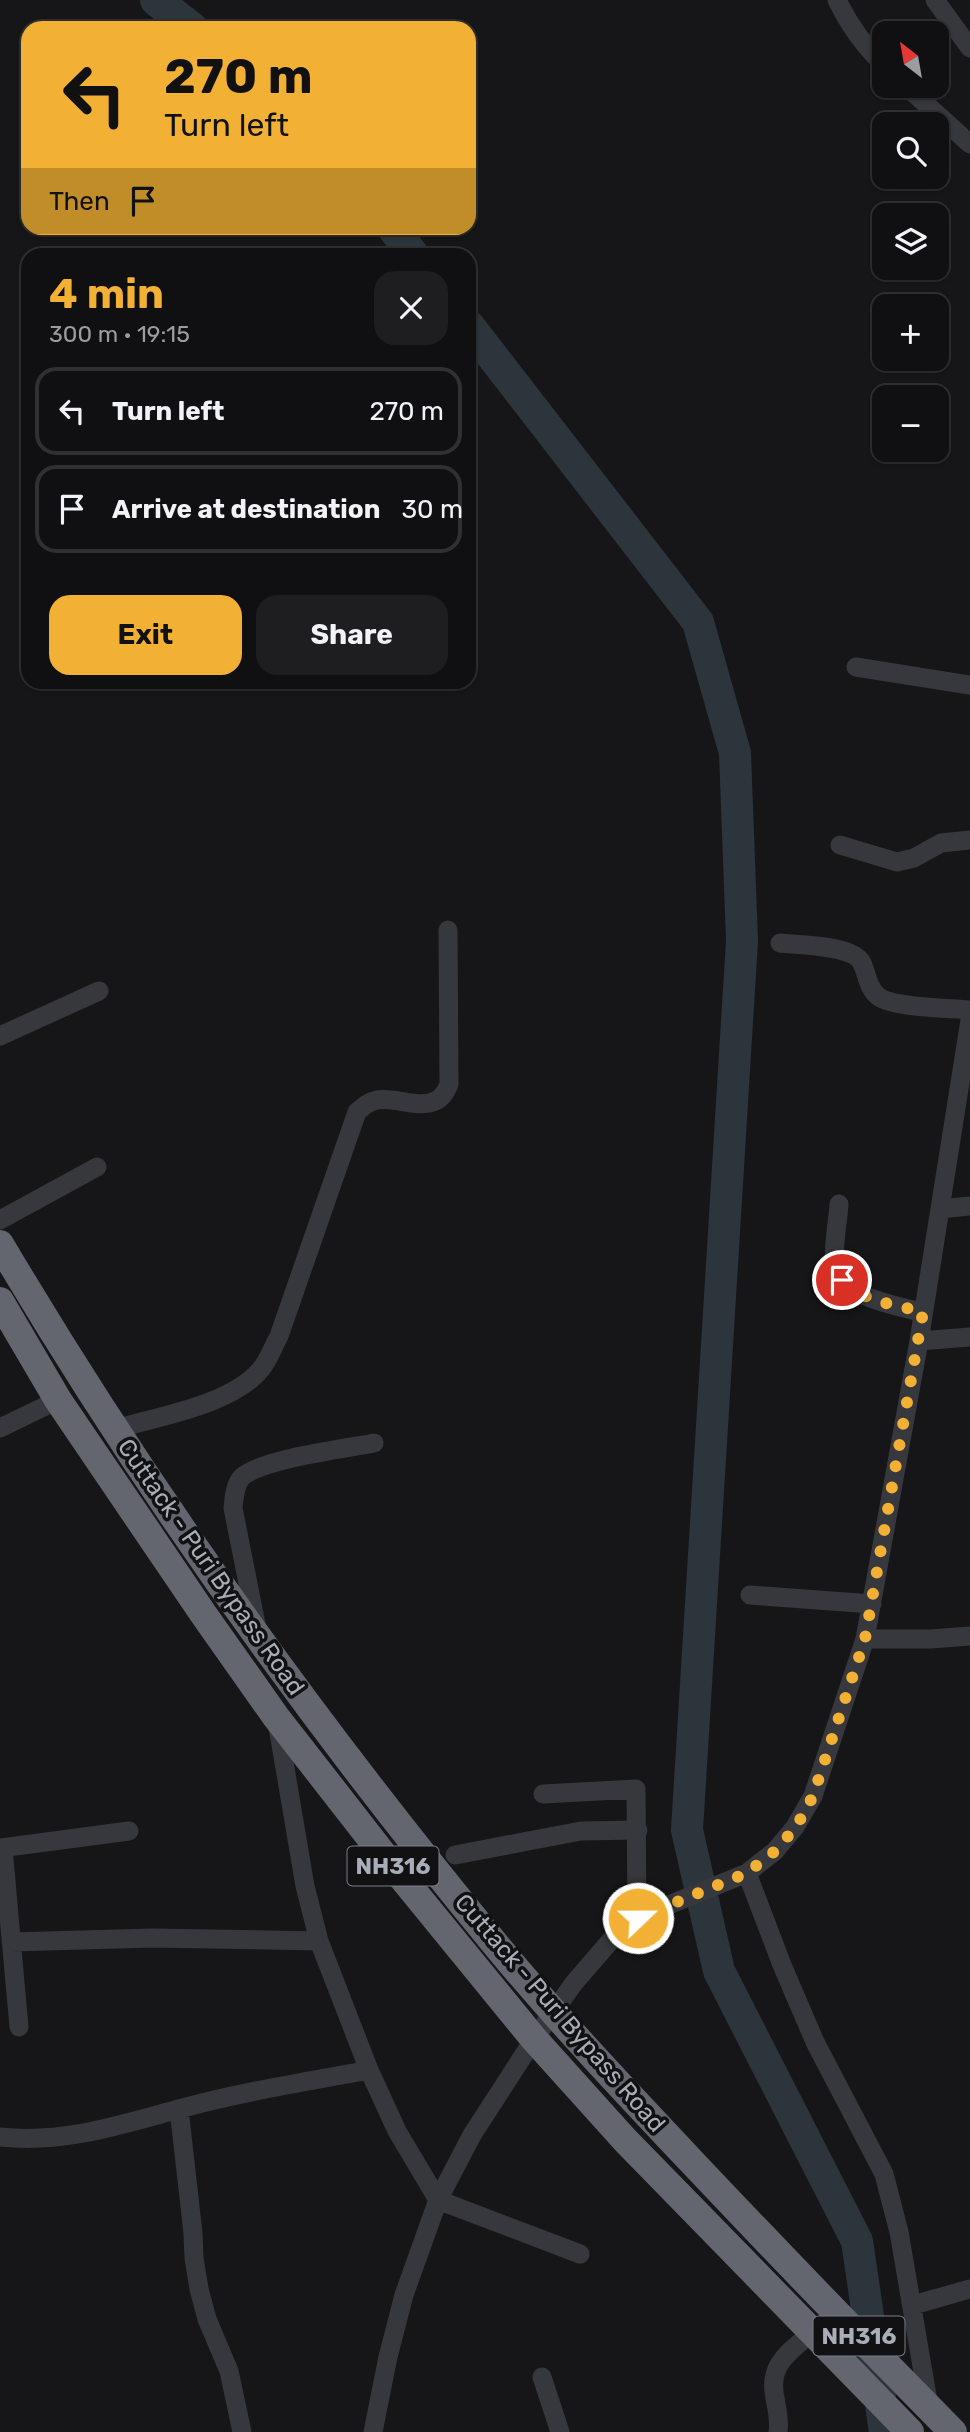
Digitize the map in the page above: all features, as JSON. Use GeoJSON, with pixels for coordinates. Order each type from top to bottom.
{"type":"FeatureCollection","features":[{"type":"Feature","properties":{"kind":"highway","name":"Cuttack - Puri Bypass Road"},"geometry":{"type":"LineString","coordinates":[[0,1244],[57,1341],[259,1641],[380,1801],[498,1948],[619,2085],[819,2296],[953,2432]]}},
{"type":"Feature","properties":{"kind":"highway","name":"Cuttack - Puri Bypass Road"},"geometry":{"type":"LineString","coordinates":[[0,1301],[58,1400],[276,1717],[382,1853],[534,2039],[625,2140],[909,2432]]}},
{"type":"Feature","properties":{"kind":"street"},"geometry":{"type":"LineString","coordinates":[[837,0],[846,20],[872,54]]}},
{"type":"Feature","properties":{"kind":"street"},"geometry":{"type":"LineString","coordinates":[[934,0],[970,48]]}},
{"type":"Feature","properties":{"kind":"street"},"geometry":{"type":"LineString","coordinates":[[919,98],[970,144]]}},
{"type":"Feature","properties":{"kind":"street"},"geometry":{"type":"LineString","coordinates":[[856,667],[970,685]]}},
{"type":"Feature","properties":{"kind":"street"},"geometry":{"type":"LineString","coordinates":[[840,845],[897,862],[914,858],[941,843],[970,840]]}},
{"type":"Feature","properties":{"kind":"street"},"geometry":{"type":"LineString","coordinates":[[116,1429],[219,1399],[242,1387],[264,1366],[279,1336],[357,1112],[366,1104],[380,1099],[407,1104],[424,1103],[435,1101],[445,1094],[449,1084],[448,930]]}},
{"type":"Feature","properties":{"kind":"street"},"geometry":{"type":"LineString","coordinates":[[780,943],[848,951],[862,962],[870,986],[879,997],[896,1003],[970,1010]]}},
{"type":"Feature","properties":{"kind":"street"},"geometry":{"type":"LineString","coordinates":[[0,1036],[99,991]]}},
{"type":"Feature","properties":{"kind":"street"},"geometry":{"type":"LineString","coordinates":[[373,2432],[404,2295],[438,2200],[472,2135],[534,2039],[596,1955],[638,1918],[740,1876],[775,1851],[796,1827],[813,1796],[865,1639],[968,1057],[970,1020]]}},
{"type":"Feature","properties":{"kind":"street"},"geometry":{"type":"LineString","coordinates":[[0,1220],[97,1167]]}},
{"type":"Feature","properties":{"kind":"street"},"geometry":{"type":"LineString","coordinates":[[839,1204],[836,1255],[837,1271],[842,1280],[851,1290],[866,1296],[923,1312]]}},
{"type":"Feature","properties":{"kind":"street"},"geometry":{"type":"LineString","coordinates":[[940,1209],[970,1206]]}},
{"type":"Feature","properties":{"kind":"street"},"geometry":{"type":"LineString","coordinates":[[919,1341],[970,1337]]}},
{"type":"Feature","properties":{"kind":"street"},"geometry":{"type":"LineString","coordinates":[[0,1428],[58,1400]]}},
{"type":"Feature","properties":{"kind":"street"},"geometry":{"type":"LineString","coordinates":[[259,1641],[233,1508],[240,1479],[259,1466],[374,1443]]}},
{"type":"Feature","properties":{"kind":"street"},"geometry":{"type":"LineString","coordinates":[[750,1595],[872,1604]]}},
{"type":"Feature","properties":{"kind":"street"},"geometry":{"type":"LineString","coordinates":[[865,1639],[970,1636]]}},
{"type":"Feature","properties":{"kind":"street"},"geometry":{"type":"LineString","coordinates":[[276,1717],[305,1886],[319,1941],[369,2070],[397,2131],[438,2200],[580,2254]]}},
{"type":"Feature","properties":{"kind":"street"},"geometry":{"type":"LineString","coordinates":[[543,1794],[636,1789],[638,1918]]}},
{"type":"Feature","properties":{"kind":"street"},"geometry":{"type":"LineString","coordinates":[[455,1855],[581,1831],[638,1829]]}},
{"type":"Feature","properties":{"kind":"street"},"geometry":{"type":"LineString","coordinates":[[19,2027],[1,1848],[130,1832]]}},
{"type":"Feature","properties":{"kind":"street"},"geometry":{"type":"LineString","coordinates":[[740,1876],[815,2042],[884,2174],[913,2305],[929,2407]]}},
{"type":"Feature","properties":{"kind":"street"},"geometry":{"type":"LineString","coordinates":[[11,1942],[153,1938],[319,1941]]}},
{"type":"Feature","properties":{"kind":"street"},"geometry":{"type":"LineString","coordinates":[[0,2137],[28,2140],[111,2129],[179,2109],[369,2070]]}},
{"type":"Feature","properties":{"kind":"street"},"geometry":{"type":"LineString","coordinates":[[179,2109],[199,2290],[207,2319],[229,2371],[242,2432]]}},
{"type":"Feature","properties":{"kind":"street"},"geometry":{"type":"LineString","coordinates":[[913,2305],[970,2289]]}},
{"type":"Feature","properties":{"kind":"street"},"geometry":{"type":"LineString","coordinates":[[778,2432],[780,2419],[772,2383],[776,2368],[811,2333]]}},
{"type":"Feature","properties":{"kind":"street"},"geometry":{"type":"LineString","coordinates":[[542,2377],[560,2432]]}},
{"type":"Feature","properties":{"kind":"waterway"},"geometry":{"type":"LineString","coordinates":[[156,0],[183,21]]}},
{"type":"Feature","properties":{"kind":"waterway"},"geometry":{"type":"LineString","coordinates":[[398,235],[408,248]]}},
{"type":"Feature","properties":{"kind":"waterway"},"geometry":{"type":"LineString","coordinates":[[476,335],[698,622],[735,753],[742,941],[687,1830],[719,1971],[857,2241],[885,2432]]}},
{"type":"Feature","properties":{"kind":"route"},"geometry":{"type":"LineString","coordinates":[[638,1918],[747,1873],[775,1851],[796,1827],[813,1796],[865,1639],[923,1312],[866,1296],[851,1290],[842,1280]]}}]}
